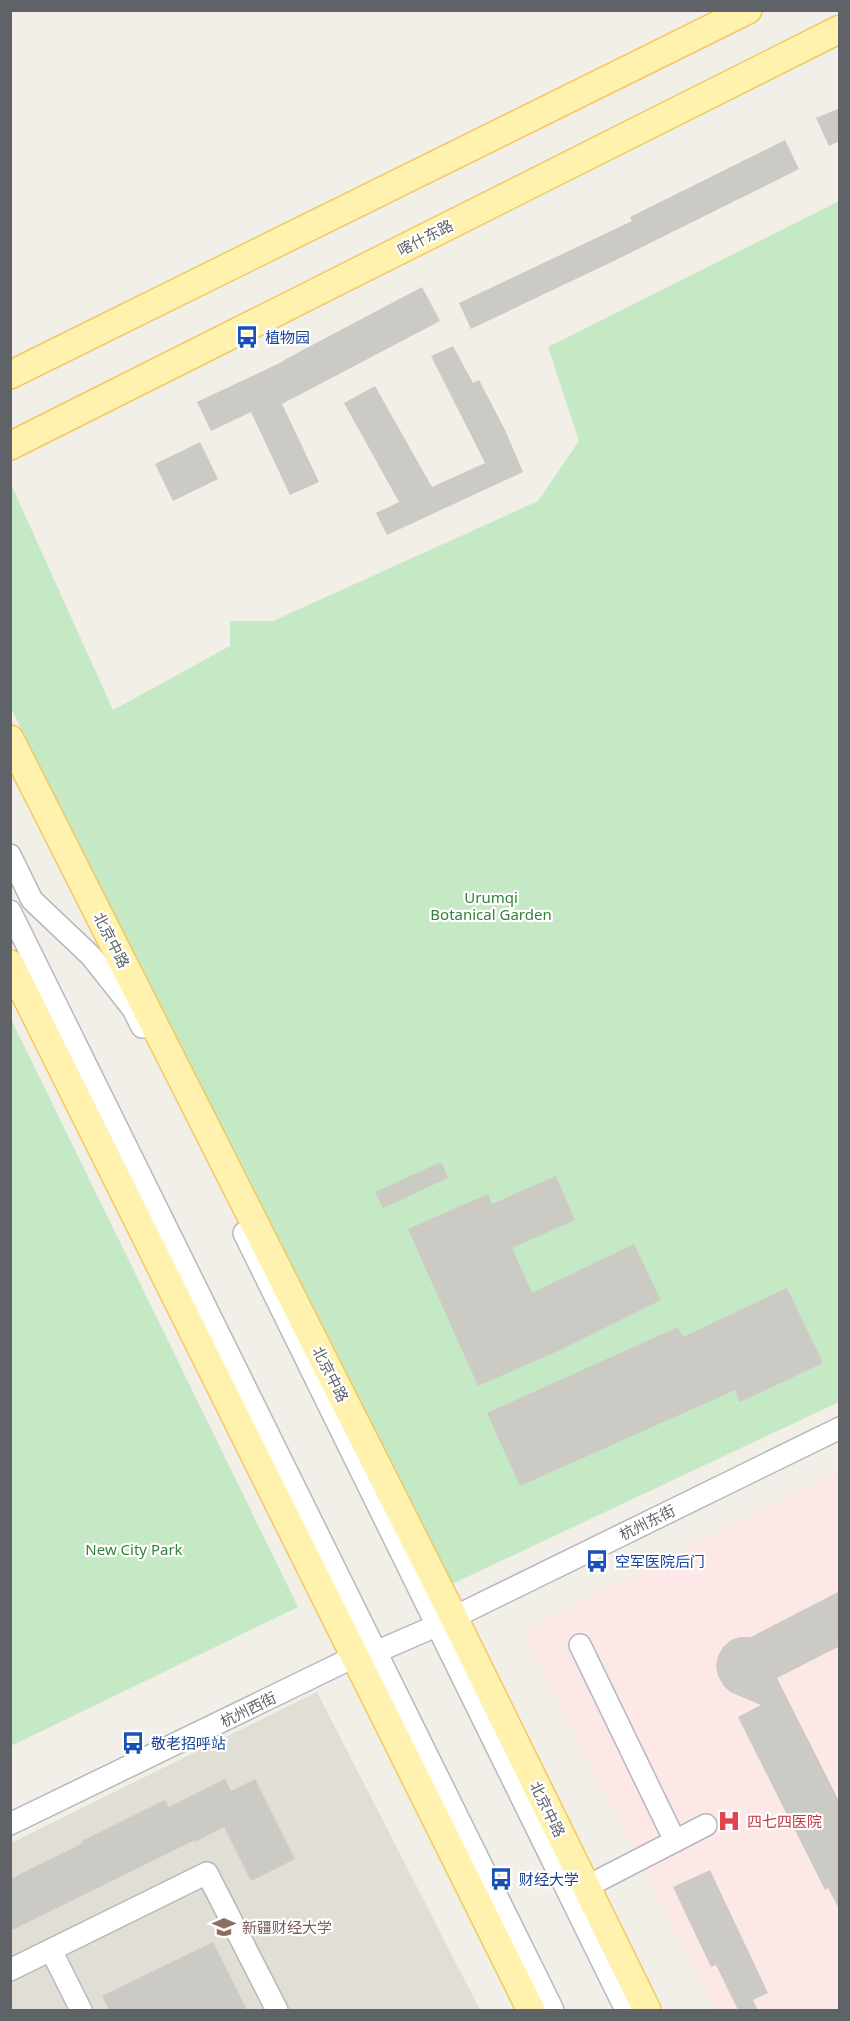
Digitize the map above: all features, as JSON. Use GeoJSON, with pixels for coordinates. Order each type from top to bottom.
{"type":"FeatureCollection","features":[{"type":"Feature","properties":{"kind":"main road"},"geometry":{"type":"LineString","coordinates":[[10,375],[747,10]]}},
{"type":"Feature","properties":{"kind":"main road","name":"喀什东路"},"geometry":{"type":"LineString","coordinates":[[10,446],[840,29]]}},
{"type":"Feature","properties":{"kind":"main road","name":"北京中路"},"geometry":{"type":"LineString","coordinates":[[10,739],[445,1621],[586,1887],[647,2010]]}},
{"type":"Feature","properties":{"kind":"main road"},"geometry":{"type":"LineString","coordinates":[[10,964],[366,1654],[531,2010]]}},
{"type":"Feature","properties":{"kind":"street"},"geometry":{"type":"LineString","coordinates":[[10,855],[32,900],[91,956],[133,1009],[445,1621],[626,2010]]}},
{"type":"Feature","properties":{"kind":"street"},"geometry":{"type":"LineString","coordinates":[[10,911],[366,1654],[553,2010]]}},
{"type":"Feature","properties":{"kind":"street","name":"杭州东街"},"geometry":{"type":"LineString","coordinates":[[366,1654],[445,1621],[840,1428]]}},
{"type":"Feature","properties":{"kind":"street"},"geometry":{"type":"LineString","coordinates":[[580,1645],[675,1841]]}},
{"type":"Feature","properties":{"kind":"street","name":"杭州西街"},"geometry":{"type":"LineString","coordinates":[[10,1824],[366,1654]]}},
{"type":"Feature","properties":{"kind":"street"},"geometry":{"type":"LineString","coordinates":[[586,1887],[706,1825]]}},
{"type":"Feature","properties":{"kind":"street"},"geometry":{"type":"LineString","coordinates":[[10,1970],[207,1872],[277,2010]]}},
{"type":"Feature","properties":{"kind":"street"},"geometry":{"type":"LineString","coordinates":[[51,1950],[81,2010]]}},
{"type":"Feature","properties":{"kind":"shaded area","name":"四七四医院"},"geometry":{"type":"Polygon","coordinates":[[[839,1470],[839,2010],[715,2010],[522,1631],[839,1470]]]}},
{"type":"Feature","properties":{"kind":"shaded area","name":"新疆财经大学"},"geometry":{"type":"Polygon","coordinates":[[[317,1692],[480,2010],[11,2010],[11,1843],[317,1692]]]}},
{"type":"Feature","properties":{"kind":"green space","name":"Urumqi Botanical Garden"},"geometry":{"type":"Polygon","coordinates":[[[839,201],[839,1402],[433,1593],[11,708],[10,482],[113,710],[230,646],[230,621],[273,621],[538,501],[579,441],[548,347],[839,201]]]}},
{"type":"Feature","properties":{"kind":"green space","name":"New City Park"},"geometry":{"type":"Polygon","coordinates":[[[10,1017],[298,1607],[11,1746],[10,1746],[10,1017]]]}},
{"type":"Feature","properties":{"kind":"building"},"geometry":{"type":"Polygon","coordinates":[[[840,108],[840,141],[829,146],[816,118],[840,108]]]}},
{"type":"Feature","properties":{"kind":"building"},"geometry":{"type":"Polygon","coordinates":[[[785,140],[799,169],[471,329],[459,303],[632,221],[630,217],[785,140]]]}},
{"type":"Feature","properties":{"kind":"building"},"geometry":{"type":"Polygon","coordinates":[[[422,287],[440,321],[282,404],[319,482],[290,495],[251,412],[211,431],[197,402],[284,361],[422,287]]]}},
{"type":"Feature","properties":{"kind":"building"},"geometry":{"type":"Polygon","coordinates":[[[453,346],[473,383],[479,380],[505,430],[523,472],[387,535],[376,513],[399,502],[344,403],[375,386],[432,487],[485,463],[431,356],[453,346]]]}},
{"type":"Feature","properties":{"kind":"building"},"geometry":{"type":"Polygon","coordinates":[[[200,442],[218,479],[173,501],[155,464],[200,442]]]}},
{"type":"Feature","properties":{"kind":"building"},"geometry":{"type":"Polygon","coordinates":[[[441,1162],[448,1178],[383,1208],[375,1192],[441,1162]]]}},
{"type":"Feature","properties":{"kind":"building"},"geometry":{"type":"Polygon","coordinates":[[[556,1176],[575,1220],[512,1248],[532,1293],[634,1244],[661,1300],[558,1351],[478,1386],[408,1229],[488,1194],[492,1204],[556,1176]]]}},
{"type":"Feature","properties":{"kind":"building"},"geometry":{"type":"Polygon","coordinates":[[[787,1288],[823,1363],[740,1402],[735,1390],[520,1486],[487,1413],[678,1327],[683,1337],[787,1288]]]}},
{"type":"Feature","properties":{"kind":"building"},"geometry":{"type":"Polygon","coordinates":[[[840,1591],[840,1646],[777,1678],[840,1803],[840,1911],[828,1888],[825,1890],[738,1717],[761,1705],[730,1692],[718,1676],[716,1666],[723,1647],[731,1640],[751,1637],[840,1591]]]}},
{"type":"Feature","properties":{"kind":"building"},"geometry":{"type":"Polygon","coordinates":[[[225,1779],[231,1791],[255,1779],[295,1859],[251,1881],[224,1827],[10,1931],[10,1879],[165,1800],[169,1807],[225,1779]]]}},
{"type":"Feature","properties":{"kind":"building"},"geometry":{"type":"Polygon","coordinates":[[[710,1870],[768,1993],[753,2000],[758,2010],[738,2010],[716,1965],[711,1967],[673,1887],[710,1870]]]}},
{"type":"Feature","properties":{"kind":"building"},"geometry":{"type":"Polygon","coordinates":[[[213,1942],[247,2010],[109,2010],[102,1996],[213,1942]]]}},
{"type":"Feature","properties":{"kind":"place","name":"植物园"},"geometry":{"type":"Point","coordinates":[247,337]}},
{"type":"Feature","properties":{"kind":"place","name":"空军医院后门"},"geometry":{"type":"Point","coordinates":[597,1561]}},
{"type":"Feature","properties":{"kind":"place","name":"敬老招呼站"},"geometry":{"type":"Point","coordinates":[133,1743]}},
{"type":"Feature","properties":{"kind":"place","name":"四七四医院"},"geometry":{"type":"Point","coordinates":[729,1821]}},
{"type":"Feature","properties":{"kind":"place","name":"财经大学"},"geometry":{"type":"Point","coordinates":[501,1879]}},
{"type":"Feature","properties":{"kind":"place","name":"新疆财经大学"},"geometry":{"type":"Point","coordinates":[224,1927]}}]}
